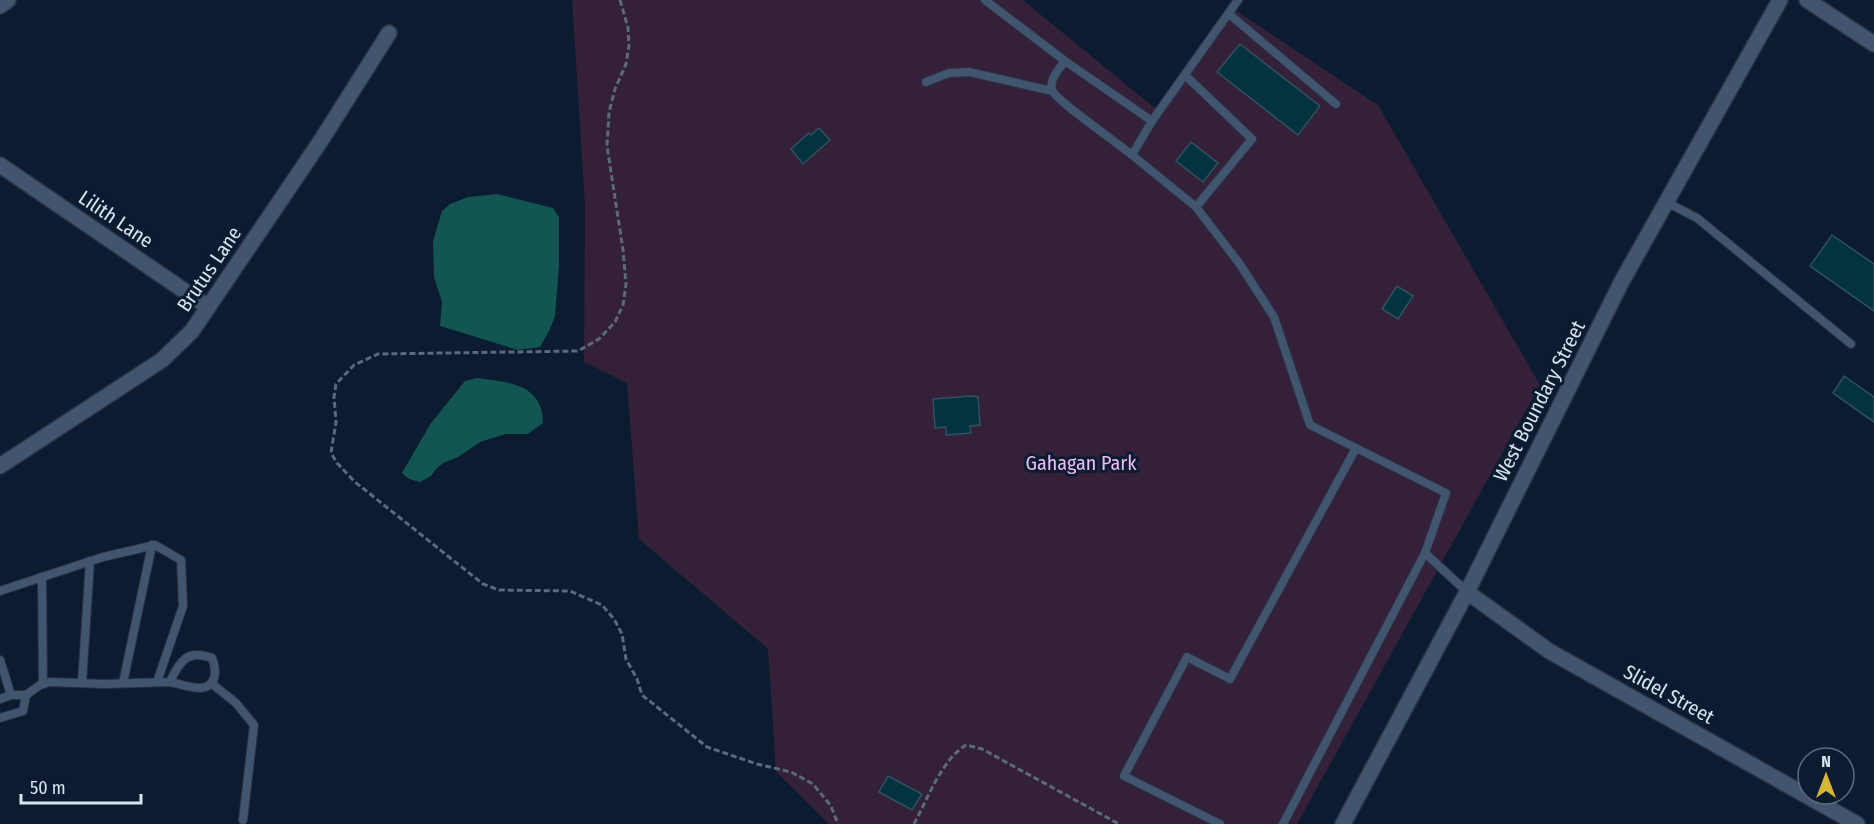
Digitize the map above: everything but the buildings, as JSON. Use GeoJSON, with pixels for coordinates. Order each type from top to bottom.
{"type":"FeatureCollection","features":[{"type":"Feature","properties":{"kind":"street"},"geometry":{"type":"LineString","coordinates":[[0,6],[8,0]]}},
{"type":"Feature","properties":{"kind":"street","name":"West Boundary Street"},"geometry":{"type":"LineString","coordinates":[[1343,824],[1467,592],[1622,281],[1780,0]]}},
{"type":"Feature","properties":{"kind":"street"},"geometry":{"type":"LineString","coordinates":[[1807,0],[1874,44]]}},
{"type":"Feature","properties":{"kind":"street","name":"Brutus Lane"},"geometry":{"type":"LineString","coordinates":[[0,466],[162,360],[192,331],[320,142],[389,33]]}},
{"type":"Feature","properties":{"kind":"street","name":"Lilith Lane"},"geometry":{"type":"LineString","coordinates":[[0,165],[208,308]]}},
{"type":"Feature","properties":{"kind":"street","name":"Slidel Street"},"geometry":{"type":"LineString","coordinates":[[1467,592],[1549,651],[1857,824]]}},
{"type":"Feature","properties":{"kind":"lane"},"geometry":{"type":"LineString","coordinates":[[985,0],[1065,61],[1152,121]]}},
{"type":"Feature","properties":{"kind":"lane"},"geometry":{"type":"LineString","coordinates":[[1132,155],[1152,121],[1238,0]]}},
{"type":"Feature","properties":{"kind":"lane"},"geometry":{"type":"LineString","coordinates":[[1229,14],[1336,104]]}},
{"type":"Feature","properties":{"kind":"lane"},"geometry":{"type":"LineString","coordinates":[[1065,61],[1051,81],[1053,91],[1062,102],[1102,130],[1196,207],[1239,263],[1274,316],[1310,425],[1446,493],[1425,553],[1283,824]]}},
{"type":"Feature","properties":{"kind":"lane"},"geometry":{"type":"LineString","coordinates":[[926,82],[949,73],[969,72],[1053,91]]}},
{"type":"Feature","properties":{"kind":"lane"},"geometry":{"type":"LineString","coordinates":[[1186,75],[1252,139],[1196,207]]}},
{"type":"Feature","properties":{"kind":"lane"},"geometry":{"type":"LineString","coordinates":[[1666,202],[1698,218],[1851,344]]}},
{"type":"Feature","properties":{"kind":"lane"},"geometry":{"type":"LineString","coordinates":[[1220,824],[1124,776],[1187,657],[1230,679],[1356,448]]}},
{"type":"Feature","properties":{"kind":"lane"},"geometry":{"type":"LineString","coordinates":[[0,591],[90,561],[155,544],[182,560],[183,595],[183,606],[157,682]]}},
{"type":"Feature","properties":{"kind":"lane"},"geometry":{"type":"LineString","coordinates":[[123,683],[153,545]]}},
{"type":"Feature","properties":{"kind":"lane"},"geometry":{"type":"LineString","coordinates":[[1425,553],[1467,592]]}},
{"type":"Feature","properties":{"kind":"lane"},"geometry":{"type":"LineString","coordinates":[[82,683],[90,561]]}},
{"type":"Feature","properties":{"kind":"lane"},"geometry":{"type":"LineString","coordinates":[[42,577],[43,684]]}},
{"type":"Feature","properties":{"kind":"lane"},"geometry":{"type":"LineString","coordinates":[[0,699],[11,695],[26,695],[43,684],[51,682],[170,682],[201,688],[211,683],[217,669],[212,658],[200,654],[185,657],[175,670],[170,682]]}},
{"type":"Feature","properties":{"kind":"lane"},"geometry":{"type":"LineString","coordinates":[[0,660],[11,695]]}},
{"type":"Feature","properties":{"kind":"lane"},"geometry":{"type":"LineString","coordinates":[[211,683],[236,703],[254,725],[243,820]]}},
{"type":"Feature","properties":{"kind":"lane"},"geometry":{"type":"LineString","coordinates":[[0,718],[23,711],[26,695]]}},
{"type":"Feature","properties":{"kind":"path"},"geometry":{"type":"LineString","coordinates":[[620,0],[628,28],[629,45],[626,63],[615,89],[609,112],[607,146],[626,284],[623,305],[615,322],[599,339],[578,351],[378,354],[354,365],[336,384],[334,397],[336,422],[331,453],[337,463],[363,489],[483,584],[499,590],[570,591],[603,605],[622,634],[626,659],[642,695],[707,747],[757,764],[791,772],[813,784],[831,806],[838,824]]}},
{"type":"Feature","properties":{"kind":"path"},"geometry":{"type":"LineString","coordinates":[[914,824],[956,751],[966,745],[973,745],[1119,824]]}},
{"type":"Feature","properties":{"kind":"green space","name":"Gahagan Park"},"geometry":{"type":"Polygon","coordinates":[[[572,0],[1023,0],[1157,110],[1229,6],[1378,105],[1540,385],[1297,824],[829,824],[776,772],[768,649],[639,539],[627,383],[584,362],[585,207],[572,0]]]}},
{"type":"Feature","properties":{"kind":"shaded area"},"geometry":{"type":"Polygon","coordinates":[[[497,194],[553,208],[559,217],[559,266],[555,316],[540,347],[518,350],[440,326],[442,302],[434,277],[433,241],[442,211],[450,204],[468,197],[497,194]]]}},
{"type":"Feature","properties":{"kind":"shaded area"},"geometry":{"type":"Polygon","coordinates":[[[477,378],[511,383],[530,392],[537,400],[543,423],[528,434],[506,434],[480,442],[458,457],[443,463],[431,476],[420,482],[409,479],[402,473],[431,423],[465,381],[477,378]]]}}]}
